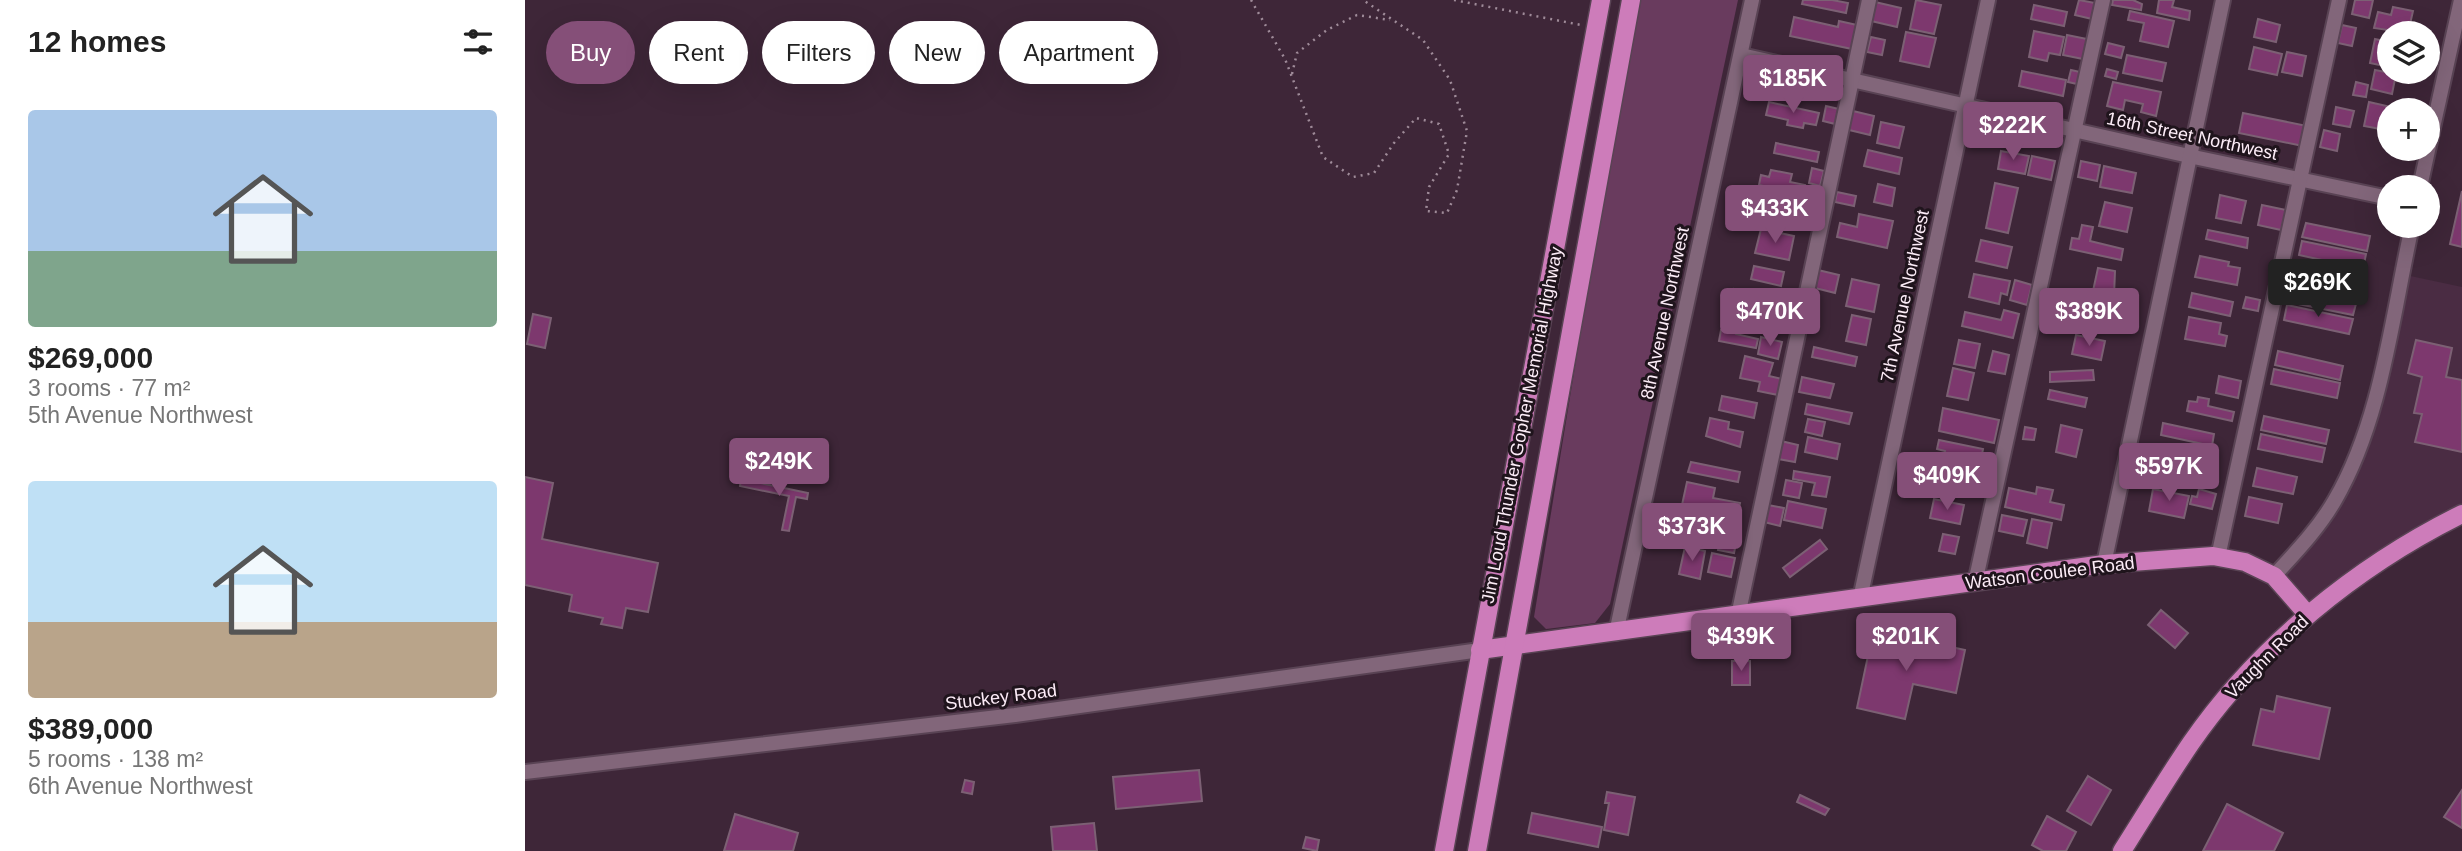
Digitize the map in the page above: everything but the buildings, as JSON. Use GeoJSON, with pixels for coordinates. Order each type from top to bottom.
{"type":"FeatureCollection","features":[{"type":"Feature","properties":{"kind":"main road","name":"Jim Loud Thunder Gopher Memorial Highway"},"geometry":{"type":"LineString","coordinates":[[1444,851],[1601,0]]}},
{"type":"Feature","properties":{"kind":"main road","name":"Jim Loud Thunder Gopher Memorial Highway"},"geometry":{"type":"LineString","coordinates":[[1477,851],[1631,0]]}},
{"type":"Feature","properties":{"kind":"main road","name":"Vaughn Road"},"geometry":{"type":"LineString","coordinates":[[2122,851],[2192,741],[2232,692],[2308,615],[2411,539],[2462,514]]}},
{"type":"Feature","properties":{"kind":"main road","name":"Watson Coulee Road"},"geometry":{"type":"LineString","coordinates":[[1480,649],[1860,600],[2104,564],[2218,557],[2245,562],[2274,576],[2308,615]]}},
{"type":"Feature","properties":{"kind":"street","name":"8th Avenue Northwest"},"geometry":{"type":"LineString","coordinates":[[1616,633],[1752,0]]}},
{"type":"Feature","properties":{"kind":"street"},"geometry":{"type":"LineString","coordinates":[[1738,616],[1869,0]]}},
{"type":"Feature","properties":{"kind":"street","name":"7th Avenue Northwest"},"geometry":{"type":"LineString","coordinates":[[1860,600],[1988,0]]}},
{"type":"Feature","properties":{"kind":"street"},"geometry":{"type":"LineString","coordinates":[[1975,583],[2103,0]]}},
{"type":"Feature","properties":{"kind":"street"},"geometry":{"type":"LineString","coordinates":[[2104,564],[2223,0]]}},
{"type":"Feature","properties":{"kind":"street"},"geometry":{"type":"LineString","coordinates":[[2218,557],[2339,0]]}},
{"type":"Feature","properties":{"kind":"street"},"geometry":{"type":"LineString","coordinates":[[2423,175],[2461,0]]}},
{"type":"Feature","properties":{"kind":"street","name":"16th Street Northwest"},"geometry":{"type":"LineString","coordinates":[[1741,55],[2377,195]]}},
{"type":"Feature","properties":{"kind":"street"},"geometry":{"type":"LineString","coordinates":[[2274,576],[2311,535],[2335,500],[2358,449],[2373,403],[2408,238]]}},
{"type":"Feature","properties":{"kind":"street","name":"Stuckey Road"},"geometry":{"type":"LineString","coordinates":[[525,772],[1015,715],[1480,649]]}},
{"type":"Feature","properties":{"kind":"path"},"geometry":{"type":"LineString","coordinates":[[1251,0],[1291,76],[1323,157],[1353,177],[1374,173],[1394,143],[1416,118],[1439,124],[1449,153],[1429,187],[1426,211],[1447,213],[1457,190],[1467,131],[1450,80],[1423,40],[1363,0]]}},
{"type":"Feature","properties":{"kind":"path"},"geometry":{"type":"LineString","coordinates":[[1454,0],[1596,28]]}},
{"type":"Feature","properties":{"kind":"path"},"geometry":{"type":"LineString","coordinates":[[1291,76],[1297,53],[1327,30],[1357,15],[1393,21]]}},
{"type":"Feature","properties":{"kind":"shaded area"},"geometry":{"type":"Polygon","coordinates":[[[1635,0],[1738,0],[1610,604],[1595,623],[1546,629],[1534,617],[1635,0]]]}},
{"type":"Feature","properties":{"kind":"shaded area"},"geometry":{"type":"Polygon","coordinates":[[[2401,274],[2462,287],[2462,514],[2308,615],[2274,576],[2311,535],[2358,449],[2401,274]]]}}]}
